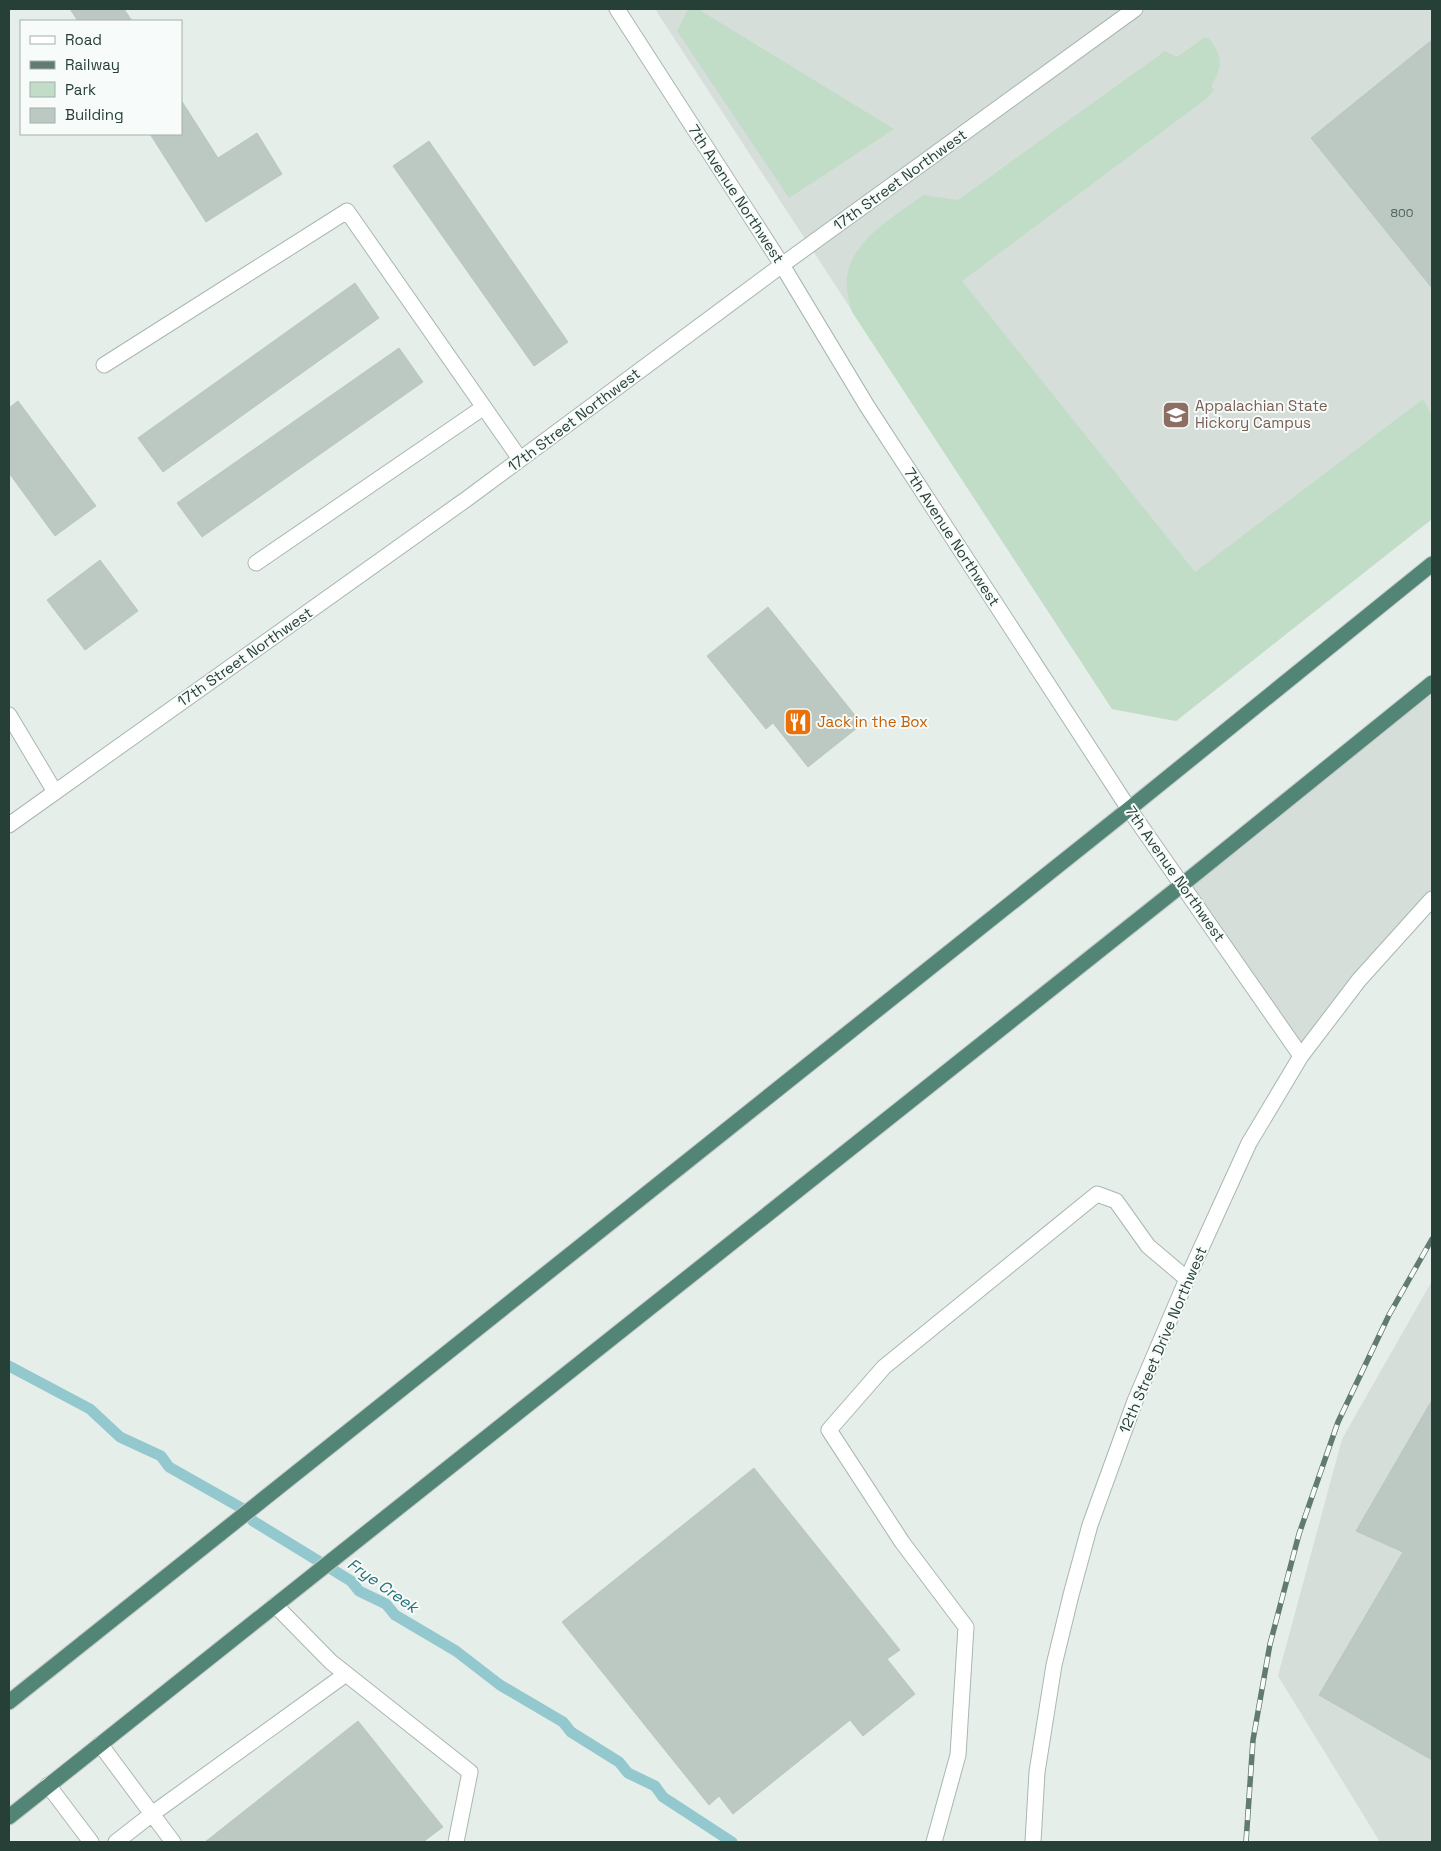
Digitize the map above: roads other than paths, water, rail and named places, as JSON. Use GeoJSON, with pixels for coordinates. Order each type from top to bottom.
{"type":"FeatureCollection","features":[{"type":"Feature","properties":{"kind":"highway"},"geometry":{"type":"LineString","coordinates":[[9,1702],[1129,809],[1432,564]]}},
{"type":"Feature","properties":{"kind":"highway"},"geometry":{"type":"LineString","coordinates":[[9,1816],[1183,884],[1432,682]]}},
{"type":"Feature","properties":{"kind":"street","name":"7th Avenue Northwest"},"geometry":{"type":"LineString","coordinates":[[617,9],[782,266],[867,406],[1129,809],[1301,1056]]}},
{"type":"Feature","properties":{"kind":"street","name":"17th Street Northwest"},"geometry":{"type":"LineString","coordinates":[[9,825],[520,459],[1135,9]]}},
{"type":"Feature","properties":{"kind":"street"},"geometry":{"type":"LineString","coordinates":[[104,365],[347,210],[520,459]]}},
{"type":"Feature","properties":{"kind":"street"},"geometry":{"type":"LineString","coordinates":[[256,563],[484,407]]}},
{"type":"Feature","properties":{"kind":"street"},"geometry":{"type":"LineString","coordinates":[[9,715],[55,792]]}},
{"type":"Feature","properties":{"kind":"street","name":"12th Street Drive Northwest"},"geometry":{"type":"LineString","coordinates":[[1033,1842],[1037,1772],[1054,1666],[1070,1595],[1090,1525],[1135,1401],[1187,1279],[1249,1143],[1301,1056],[1359,980],[1432,899]]}},
{"type":"Feature","properties":{"kind":"street"},"geometry":{"type":"LineString","coordinates":[[934,1842],[958,1755],[966,1627],[902,1542],[829,1430],[884,1367],[1097,1194],[1116,1200],[1148,1246],[1187,1279]]}},
{"type":"Feature","properties":{"kind":"street"},"geometry":{"type":"LineString","coordinates":[[275,1605],[331,1662],[470,1772],[456,1842]]}},
{"type":"Feature","properties":{"kind":"street"},"geometry":{"type":"LineString","coordinates":[[116,1842],[346,1674]]}},
{"type":"Feature","properties":{"kind":"street"},"geometry":{"type":"LineString","coordinates":[[100,1744],[173,1842]]}},
{"type":"Feature","properties":{"kind":"street"},"geometry":{"type":"LineString","coordinates":[[48,1785],[91,1842]]}},
{"type":"Feature","properties":{"kind":"waterway","name":"Frye Creek"},"geometry":{"type":"LineString","coordinates":[[9,1366],[90,1409],[120,1437],[161,1456],[169,1467],[245,1510],[253,1521],[351,1581],[359,1591],[386,1604],[395,1615],[456,1651],[500,1685],[563,1722],[571,1732],[619,1762],[628,1773],[655,1786],[663,1797],[732,1842]]}},
{"type":"Feature","properties":{"kind":"railway"},"geometry":{"type":"LineString","coordinates":[[1246,1842],[1253,1740],[1270,1644],[1299,1534],[1338,1422],[1389,1315],[1432,1239]]}},
{"type":"Feature","properties":{"kind":"place","name":"Appalachian State Hickory Campus"},"geometry":{"type":"Point","coordinates":[1176,415]}},
{"type":"Feature","properties":{"kind":"place","name":"Jack in the Box"},"geometry":{"type":"Point","coordinates":[798,722]}}]}
